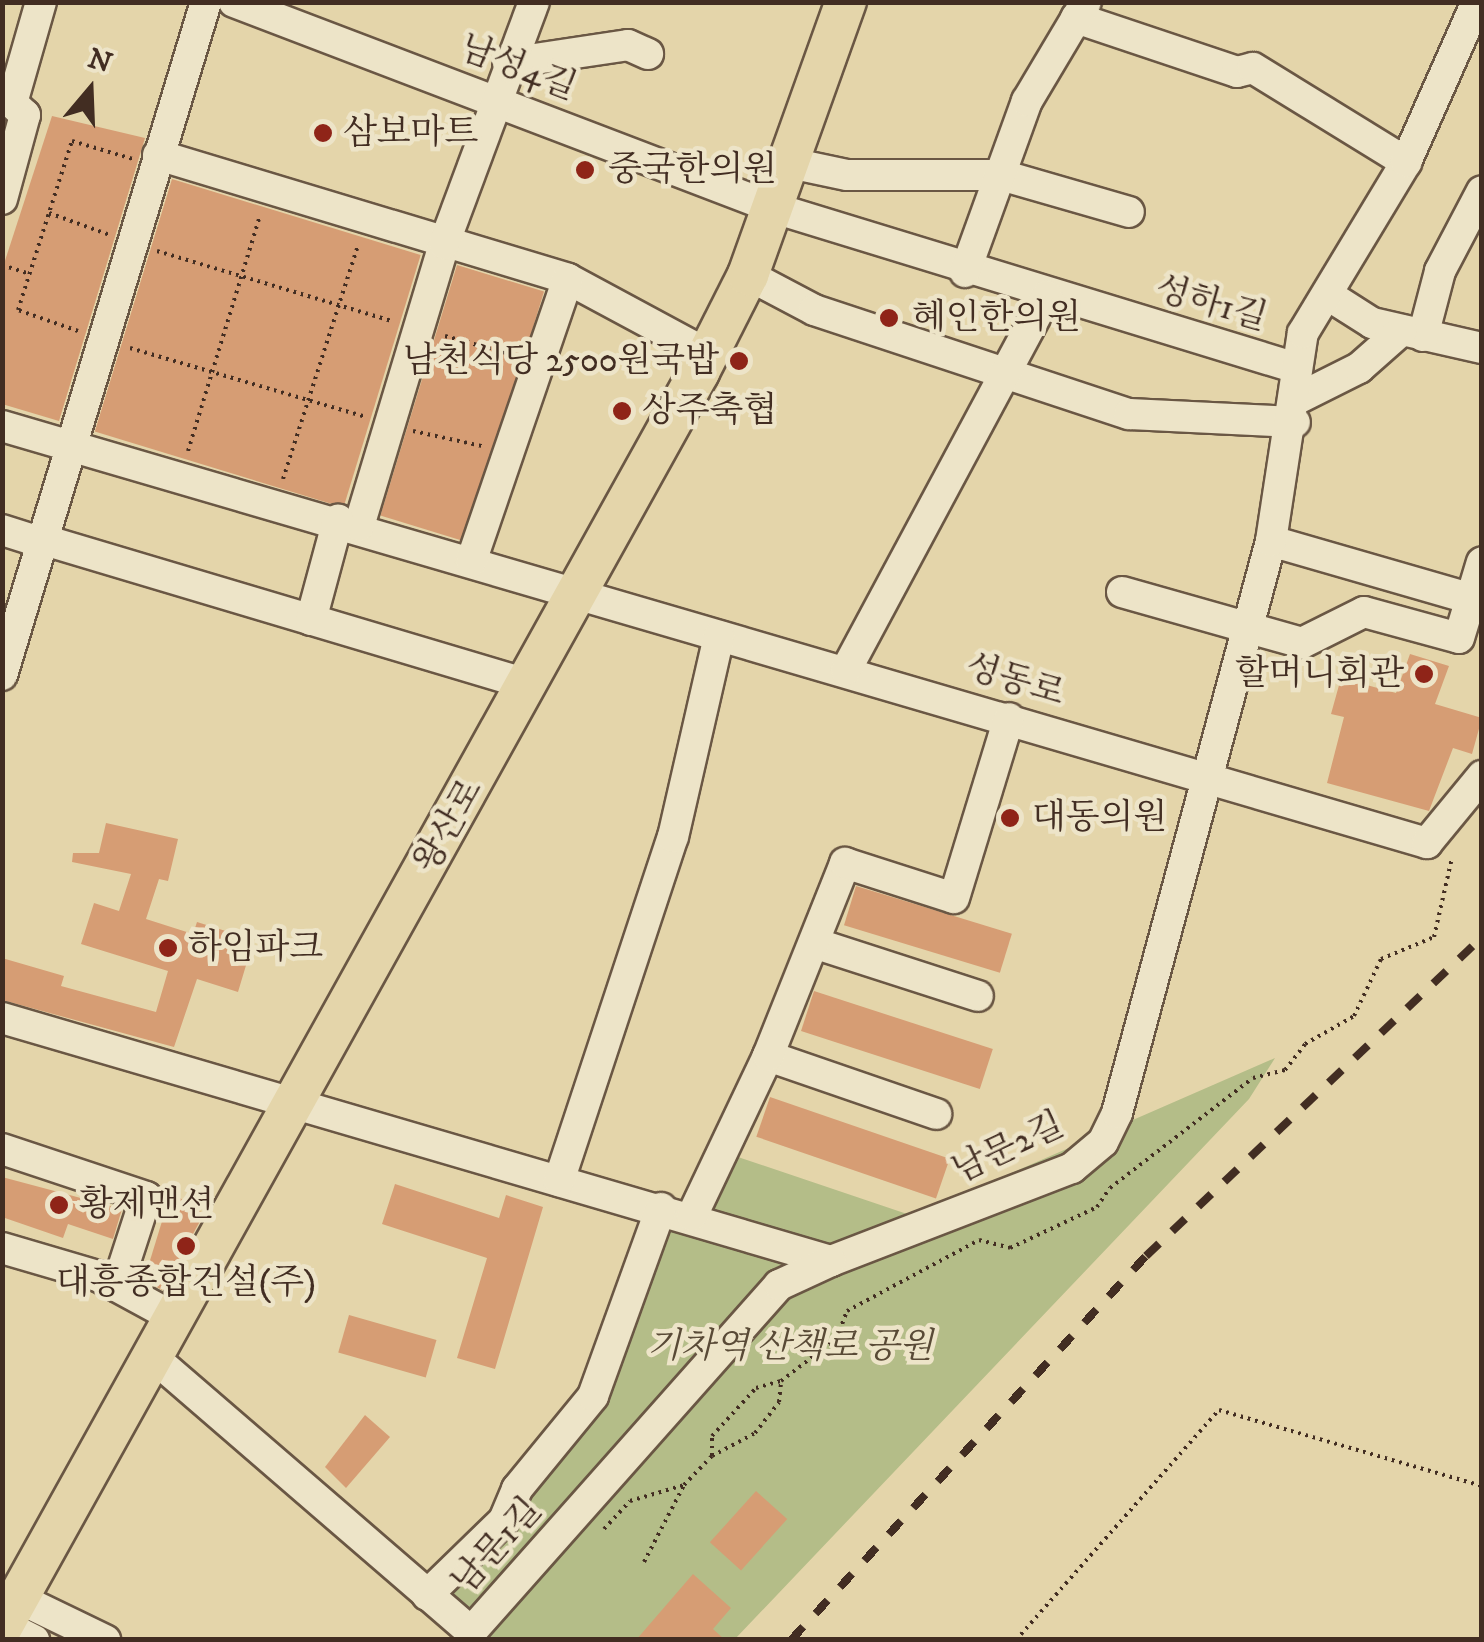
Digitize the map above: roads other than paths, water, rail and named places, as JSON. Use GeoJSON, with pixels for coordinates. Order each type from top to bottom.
{"type":"FeatureCollection","features":[{"type":"Feature","properties":{"kind":"main road","name":"왕산로"},"geometry":{"type":"LineString","coordinates":[[8,1617],[292,1102],[530,685],[707,354],[748,274],[846,2]]}},
{"type":"Feature","properties":{"kind":"street"},"geometry":{"type":"LineString","coordinates":[[2,199],[25,115],[7,101],[41,2]]}},
{"type":"Feature","properties":{"kind":"street"},"geometry":{"type":"LineString","coordinates":[[2,675],[206,2]]}},
{"type":"Feature","properties":{"kind":"street","name":"남성4길"},"geometry":{"type":"LineString","coordinates":[[234,2],[774,208]]}},
{"type":"Feature","properties":{"kind":"street"},"geometry":{"type":"LineString","coordinates":[[311,620],[390,425],[493,98],[534,2]]}},
{"type":"Feature","properties":{"kind":"street","name":"성하1길"},"geometry":{"type":"LineString","coordinates":[[774,208],[965,272],[1293,367],[1328,295],[1406,162],[1478,9]]}},
{"type":"Feature","properties":{"kind":"street"},"geometry":{"type":"LineString","coordinates":[[965,272],[1028,101],[1081,10],[1237,72],[1253,68],[1406,162]]}},
{"type":"Feature","properties":{"kind":"street"},"geometry":{"type":"LineString","coordinates":[[508,62],[628,45],[648,54]]}},
{"type":"Feature","properties":{"kind":"street"},"geometry":{"type":"LineString","coordinates":[[157,160],[568,279],[707,354]]}},
{"type":"Feature","properties":{"kind":"street"},"geometry":{"type":"LineString","coordinates":[[790,162],[847,175],[1001,175],[1129,212]]}},
{"type":"Feature","properties":{"kind":"street"},"geometry":{"type":"LineString","coordinates":[[748,274],[814,310],[1129,414],[1295,411],[1412,333],[1482,191]]}},
{"type":"Feature","properties":{"kind":"street"},"geometry":{"type":"LineString","coordinates":[[471,562],[507,452],[543,363],[568,279]]}},
{"type":"Feature","properties":{"kind":"street"},"geometry":{"type":"LineString","coordinates":[[1328,295],[1372,323],[1482,348]]}},
{"type":"Feature","properties":{"kind":"street"},"geometry":{"type":"LineString","coordinates":[[846,670],[1000,372],[1046,296]]}},
{"type":"Feature","properties":{"kind":"street","name":"남문2길"},"geometry":{"type":"LineString","coordinates":[[831,1261],[1072,1168],[1103,1142],[1202,775],[1271,540],[1295,411],[1293,367]]}},
{"type":"Feature","properties":{"kind":"street","name":"성동로"},"geometry":{"type":"LineString","coordinates":[[2,426],[349,523],[719,636],[846,670],[1427,843],[1482,776]]}},
{"type":"Feature","properties":{"kind":"street"},"geometry":{"type":"LineString","coordinates":[[2,530],[530,685]]}},
{"type":"Feature","properties":{"kind":"street"},"geometry":{"type":"LineString","coordinates":[[1271,540],[1477,600]]}},
{"type":"Feature","properties":{"kind":"street"},"geometry":{"type":"LineString","coordinates":[[1122,592],[1302,642],[1364,612],[1459,638],[1477,600],[1482,562]]}},
{"type":"Feature","properties":{"kind":"street"},"geometry":{"type":"LineString","coordinates":[[559,1181],[673,837],[719,636]]}},
{"type":"Feature","properties":{"kind":"street"},"geometry":{"type":"LineString","coordinates":[[692,1216],[817,944],[845,864],[954,898],[1009,718]]}},
{"type":"Feature","properties":{"kind":"street"},"geometry":{"type":"LineString","coordinates":[[817,944],[978,996]]}},
{"type":"Feature","properties":{"kind":"street"},"geometry":{"type":"LineString","coordinates":[[2,1018],[559,1181],[692,1216],[831,1261]]}},
{"type":"Feature","properties":{"kind":"street"},"geometry":{"type":"LineString","coordinates":[[768,1056],[936,1114]]}},
{"type":"Feature","properties":{"kind":"street"},"geometry":{"type":"LineString","coordinates":[[2,1149],[146,1197],[117,1286]]}},
{"type":"Feature","properties":{"kind":"street"},"geometry":{"type":"LineString","coordinates":[[426,1595],[504,1520],[517,1488],[593,1396],[661,1208]]}},
{"type":"Feature","properties":{"kind":"street"},"geometry":{"type":"LineString","coordinates":[[775,1244],[779,1285]]}},
{"type":"Feature","properties":{"kind":"street"},"geometry":{"type":"LineString","coordinates":[[2,1248],[117,1286],[175,1318]]}},
{"type":"Feature","properties":{"kind":"street","name":"남문1길"},"geometry":{"type":"LineString","coordinates":[[154,1358],[470,1636],[779,1285],[831,1261]]}},
{"type":"Feature","properties":{"kind":"street"},"geometry":{"type":"LineString","coordinates":[[8,1617],[34,1640]]}},
{"type":"Feature","properties":{"kind":"street"},"geometry":{"type":"LineString","coordinates":[[8,1617],[105,1640]]}},
{"type":"Feature","properties":{"kind":"railway"},"geometry":{"type":"LineString","coordinates":[[791,1640],[1146,1256],[1482,937]]}},
{"type":"Feature","properties":{"kind":"place","name":"삼보마트"},"geometry":{"type":"Point","coordinates":[323,133]}},
{"type":"Feature","properties":{"kind":"place","name":"중국한의원"},"geometry":{"type":"Point","coordinates":[585,170]}},
{"type":"Feature","properties":{"kind":"place","name":"혜인한의원"},"geometry":{"type":"Point","coordinates":[889,318]}},
{"type":"Feature","properties":{"kind":"place","name":"남천식당 2500원국밥"},"geometry":{"type":"Point","coordinates":[739,361]}},
{"type":"Feature","properties":{"kind":"place","name":"상주축협"},"geometry":{"type":"Point","coordinates":[622,411]}},
{"type":"Feature","properties":{"kind":"place","name":"할머니회관"},"geometry":{"type":"Point","coordinates":[1424,674]}},
{"type":"Feature","properties":{"kind":"place","name":"대동의원"},"geometry":{"type":"Point","coordinates":[1010,818]}},
{"type":"Feature","properties":{"kind":"place","name":"하임파크"},"geometry":{"type":"Point","coordinates":[168,948]}},
{"type":"Feature","properties":{"kind":"place","name":"황제맨션"},"geometry":{"type":"Point","coordinates":[59,1205]}},
{"type":"Feature","properties":{"kind":"place","name":"대흥종합건설(주)"},"geometry":{"type":"Point","coordinates":[186,1246]}},
{"type":"Feature","properties":{"kind":"park label","name":"기차역 산책로 공원"},"geometry":{"type":"Point","coordinates":[790,1347]}}]}
